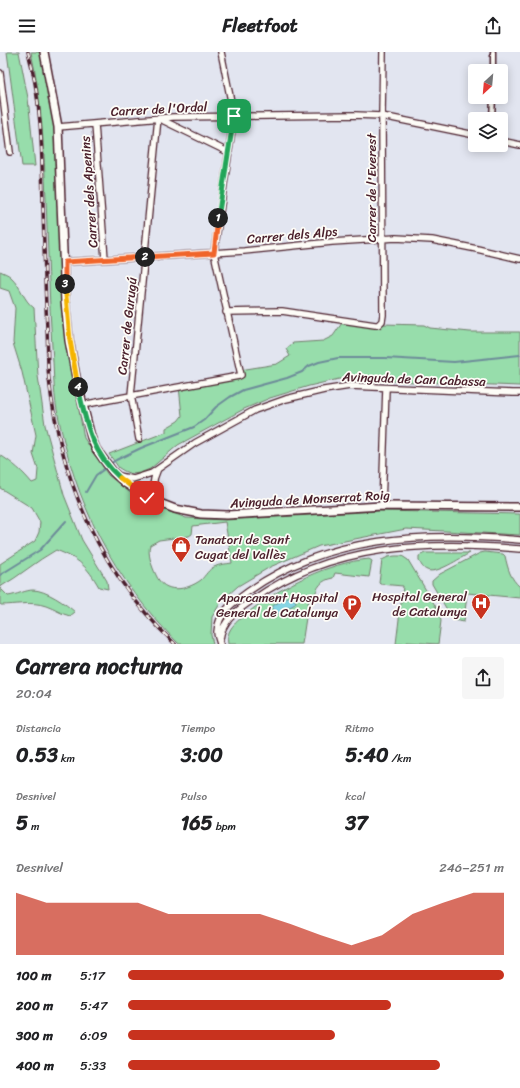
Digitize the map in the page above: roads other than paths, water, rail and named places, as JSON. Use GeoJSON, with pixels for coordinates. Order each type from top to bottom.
{"type":"FeatureCollection","features":[{"type":"Feature","properties":{"kind":"street"},"geometry":{"type":"LineString","coordinates":[[87,404],[239,376],[241,374],[214,253],[234,116],[221,52]]}},
{"type":"Feature","properties":{"kind":"street","name":"Carrer de l'Everest"},"geometry":{"type":"LineString","coordinates":[[226,312],[282,311],[375,325],[380,323],[383,315],[383,52]]}},
{"type":"Feature","properties":{"kind":"street"},"geometry":{"type":"LineString","coordinates":[[493,52],[493,64]]}},
{"type":"Feature","properties":{"kind":"street","name":"Avinguda de Monserrat Roig"},"geometry":{"type":"LineString","coordinates":[[45,53],[58,127],[66,301],[76,377],[91,437],[102,457],[115,474],[134,489],[157,502],[175,509],[212,515],[283,513],[382,506],[520,507]]}},
{"type":"Feature","properties":{"kind":"street"},"geometry":{"type":"LineString","coordinates":[[0,73],[1,101],[10,152]]}},
{"type":"Feature","properties":{"kind":"street","name":"Carrer de l'Ordal"},"geometry":{"type":"LineString","coordinates":[[58,127],[158,118],[355,115],[382,116],[468,134]]}},
{"type":"Feature","properties":{"kind":"street"},"geometry":{"type":"LineString","coordinates":[[158,118],[228,152]]}},
{"type":"Feature","properties":{"kind":"street","name":"Carrer de Gurugú"},"geometry":{"type":"LineString","coordinates":[[139,439],[131,395],[158,118]]}},
{"type":"Feature","properties":{"kind":"street","name":"Carrer dels Apenins"},"geometry":{"type":"LineString","coordinates":[[95,124],[105,259]]}},
{"type":"Feature","properties":{"kind":"street"},"geometry":{"type":"LineString","coordinates":[[508,142],[520,145]]}},
{"type":"Feature","properties":{"kind":"street","name":"Carrer dels Alps"},"geometry":{"type":"LineString","coordinates":[[65,262],[214,253],[396,238],[432,240],[520,259]]}},
{"type":"Feature","properties":{"kind":"street","name":"Avinguda de Can Cabassa"},"geometry":{"type":"LineString","coordinates":[[115,474],[123,478],[133,479],[152,474],[195,443],[255,410],[286,399],[324,390],[350,386],[496,393],[520,392]]}},
{"type":"Feature","properties":{"kind":"street"},"geometry":{"type":"LineString","coordinates":[[382,506],[386,388]]}},
{"type":"Feature","properties":{"kind":"street"},"geometry":{"type":"LineString","coordinates":[[157,502],[153,490],[155,476],[158,469]]}},
{"type":"Feature","properties":{"kind":"street"},"geometry":{"type":"LineString","coordinates":[[220,643],[217,634],[220,618],[224,611],[232,603],[259,584],[285,569],[337,549],[357,544],[446,536],[520,540]]}},
{"type":"Feature","properties":{"kind":"street"},"geometry":{"type":"LineString","coordinates":[[220,643],[221,634],[225,625],[243,606],[264,591],[289,577],[314,566],[339,558],[397,549],[446,546],[489,547],[520,550]]}},
{"type":"Feature","properties":{"kind":"water"},"geometry":{"type":"Polygon","coordinates":[[[292,596],[296,602],[295,604],[278,614],[275,614],[272,608],[274,605],[292,596]]]}},
{"type":"Feature","properties":{"kind":"waterway"},"geometry":{"type":"LineString","coordinates":[[110,464],[141,448],[194,427],[204,420],[216,407],[243,390],[287,378],[302,372],[309,366],[319,362],[338,358],[385,358],[454,362],[520,355]]}},
{"type":"Feature","properties":{"kind":"waterway"},"geometry":{"type":"LineString","coordinates":[[86,492],[96,475],[107,467]]}},
{"type":"Feature","properties":{"kind":"waterway"},"geometry":{"type":"LineString","coordinates":[[0,575],[40,550],[66,521]]}},
{"type":"Feature","properties":{"kind":"railway"},"geometry":{"type":"LineString","coordinates":[[28,52],[33,71],[39,109],[48,373],[63,454],[74,489],[88,523],[105,556],[125,587],[148,616],[175,644]]}},
{"type":"Feature","properties":{"kind":"place","name":"Tanatori de Sant Cugat del Vallès"},"geometry":{"type":"Point","coordinates":[181,563]}},
{"type":"Feature","properties":{"kind":"place","name":"Hospital General de Catalunya"},"geometry":{"type":"Point","coordinates":[481,620]}},
{"type":"Feature","properties":{"kind":"place","name":"Aparcament Hospital General de Catalunya"},"geometry":{"type":"Point","coordinates":[352,621]}}]}
